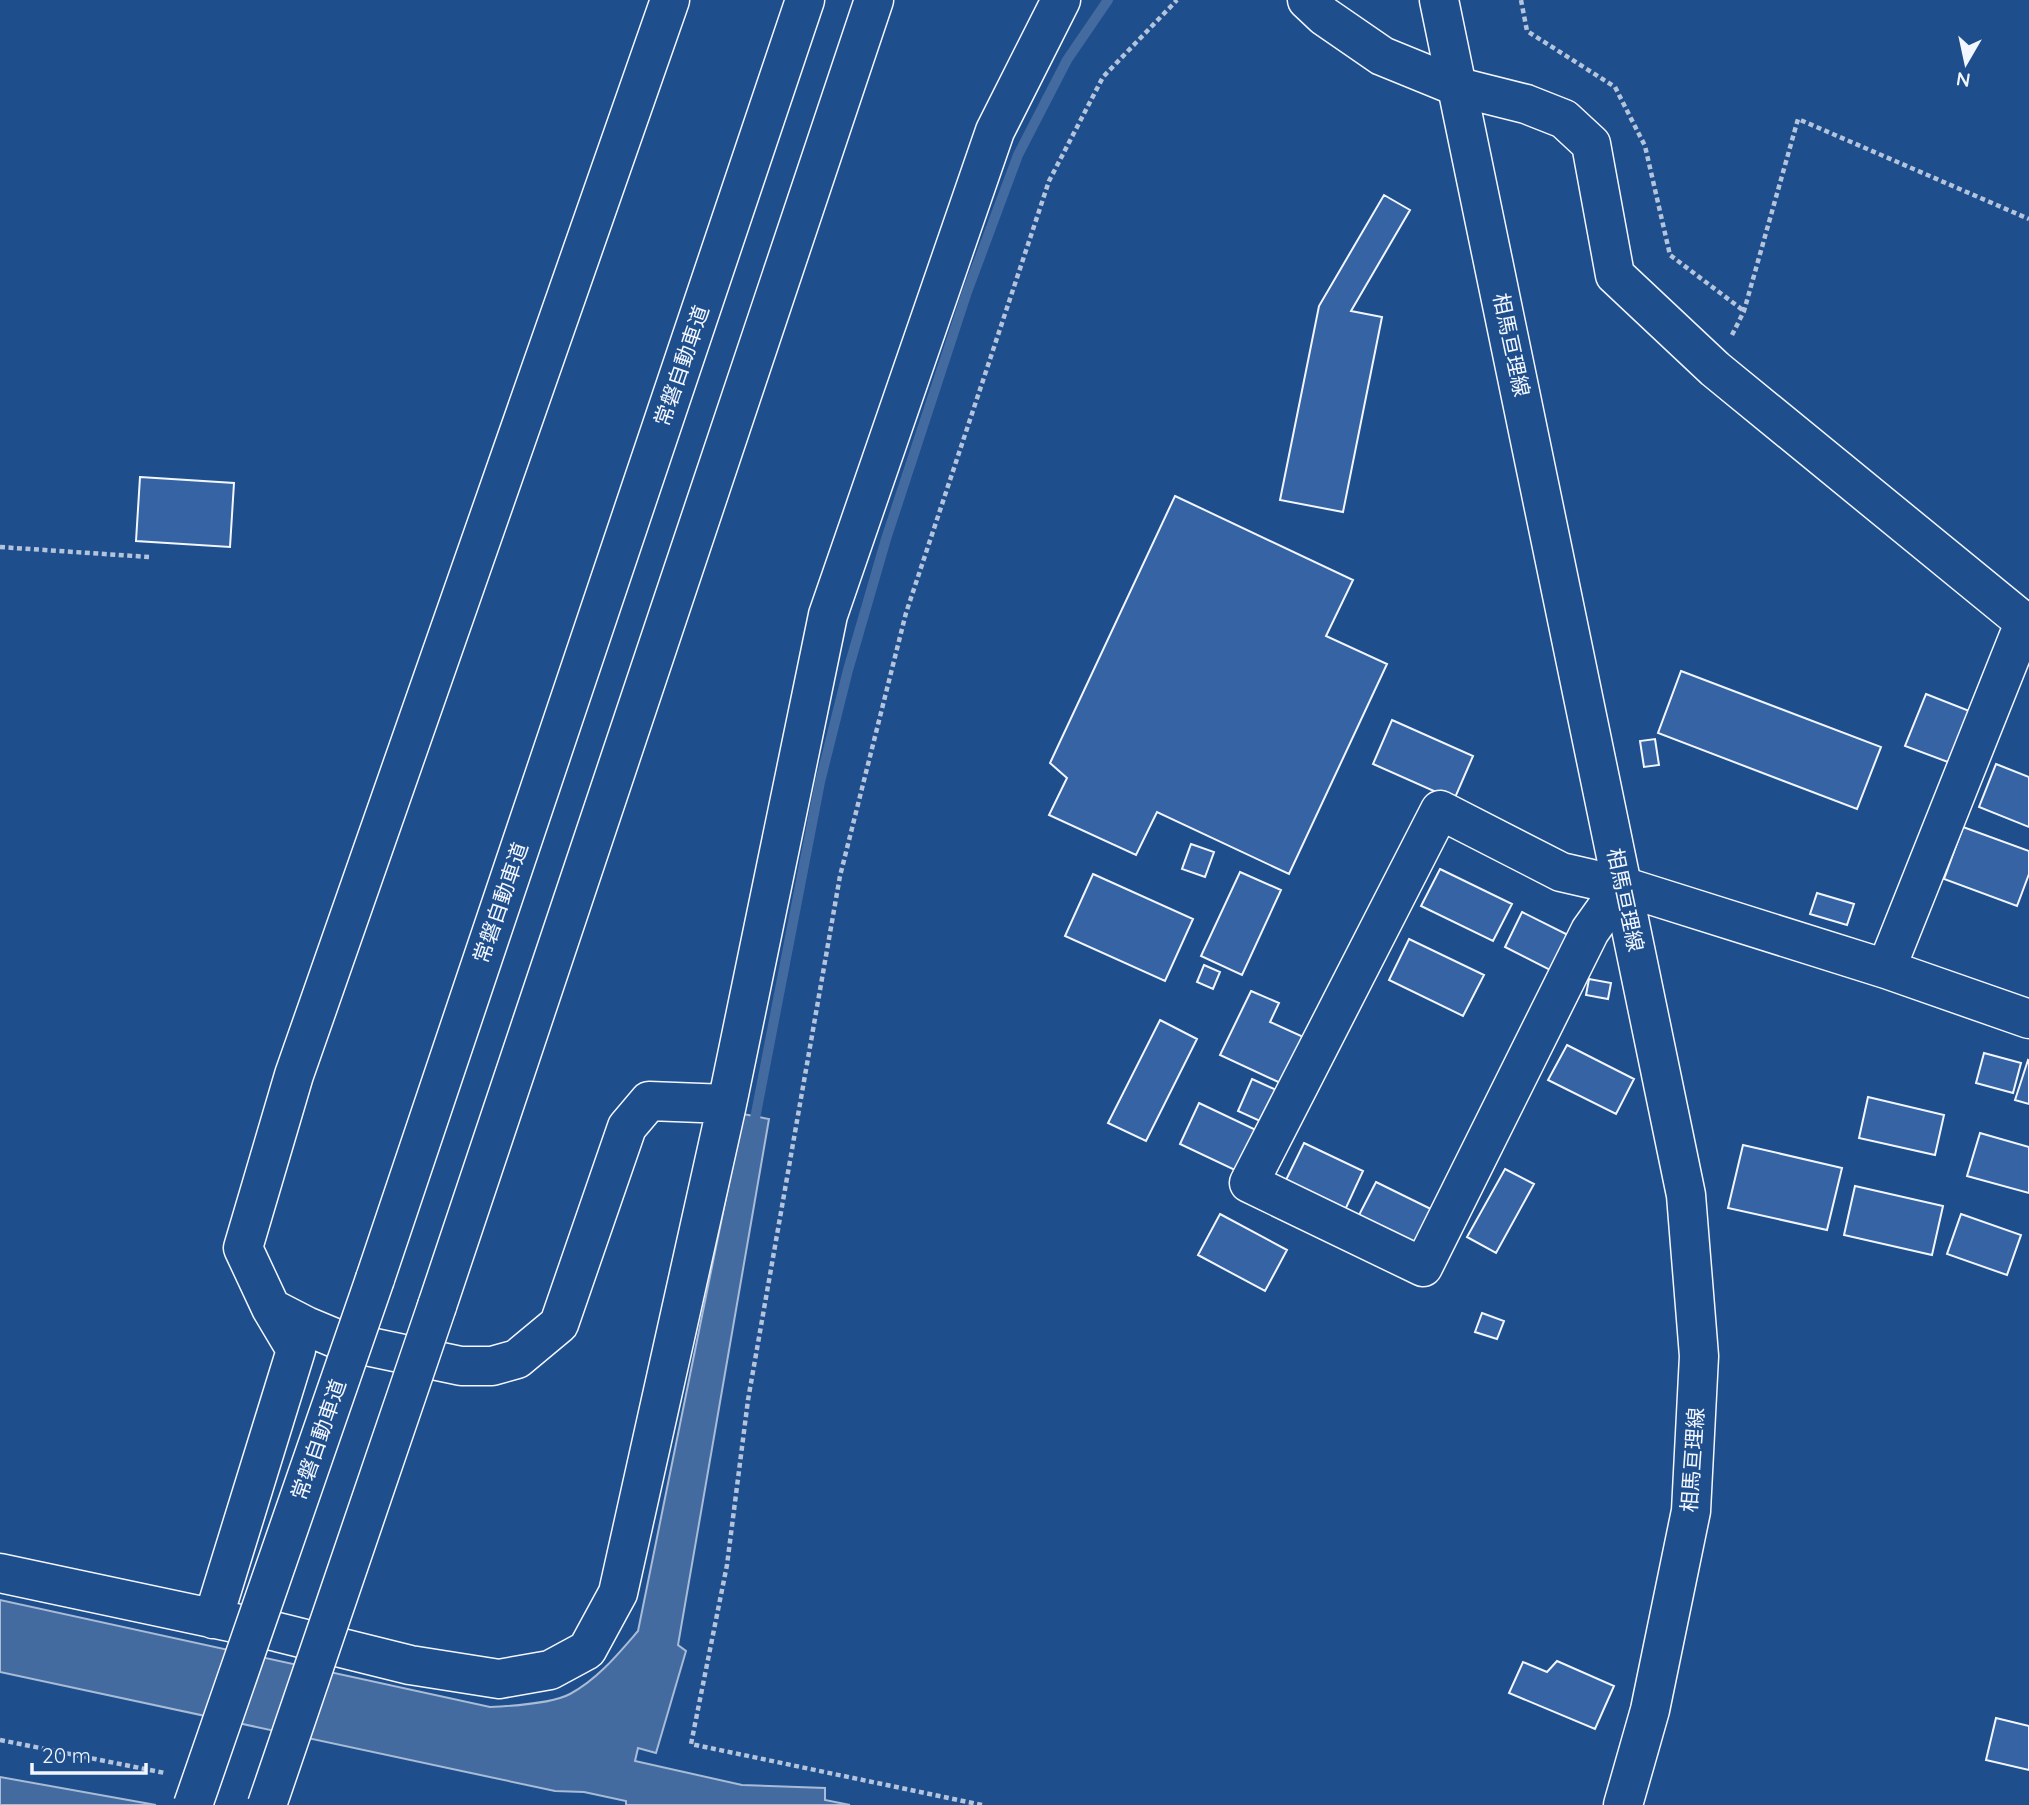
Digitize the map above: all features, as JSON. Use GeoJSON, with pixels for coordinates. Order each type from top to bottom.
{"type":"FeatureCollection","features":[{"type":"Feature","properties":{"kind":"main road"},"geometry":{"type":"LineString","coordinates":[[213,1619],[296,1350],[271,1308],[243,1248],[294,1075],[670,0]]}},
{"type":"Feature","properties":{"kind":"main road","name":"常磐自動車道"},"geometry":{"type":"LineString","coordinates":[[194,1805],[375,1279],[805,0]]}},
{"type":"Feature","properties":{"kind":"main road"},"geometry":{"type":"LineString","coordinates":[[267,1805],[874,0]]}},
{"type":"Feature","properties":{"kind":"main road"},"geometry":{"type":"LineString","coordinates":[[0,1573],[410,1665],[499,1679],[550,1671],[587,1650],[618,1593],[727,1104],[828,615],[995,131],[1061,0]]}},
{"type":"Feature","properties":{"kind":"main road"},"geometry":{"type":"LineString","coordinates":[[1307,0],[1324,16],[1382,56],[1458,87],[1526,104],[1564,119],[1591,144],[1615,275],[1715,369],[2027,624],[1886,968]]}},
{"type":"Feature","properties":{"kind":"main road","name":"相馬亘理線"},"geometry":{"type":"LineString","coordinates":[[1439,0],[1686,1195],[1699,1356],[1691,1511],[1650,1710],[1623,1805]]}},
{"type":"Feature","properties":{"kind":"main road"},"geometry":{"type":"LineString","coordinates":[[1622,886],[1590,931],[1423,1267],[1249,1183],[1440,810],[1561,872],[1622,886],[1886,968],[2029,1019]]}},
{"type":"Feature","properties":{"kind":"main road"},"geometry":{"type":"LineString","coordinates":[[271,1308],[342,1341],[461,1366],[492,1366],[517,1359],[559,1324],[627,1127],[649,1101],[727,1104]]}},
{"type":"Feature","properties":{"kind":"path"},"geometry":{"type":"LineString","coordinates":[[982,1805],[691,1744],[727,1565],[748,1400],[841,876],[906,613],[1049,181],[1103,77],[1177,0]]}},
{"type":"Feature","properties":{"kind":"path"},"geometry":{"type":"LineString","coordinates":[[1715,369],[1744,311],[1798,119],[2029,219]]}},
{"type":"Feature","properties":{"kind":"path"},"geometry":{"type":"LineString","coordinates":[[0,547],[149,557]]}},
{"type":"Feature","properties":{"kind":"path"},"geometry":{"type":"LineString","coordinates":[[0,1740],[172,1774]]}},
{"type":"Feature","properties":{"kind":"water"},"geometry":{"type":"Polygon","coordinates":[[[743,1114],[769,1119],[678,1645],[686,1651],[656,1753],[638,1748],[635,1761],[742,1785],[825,1788],[825,1800],[850,1805],[626,1805],[626,1801],[584,1792],[555,1791],[0,1672],[0,1600],[490,1707],[553,1700],[570,1694],[590,1681],[638,1631],[743,1114]]]}},
{"type":"Feature","properties":{"kind":"water"},"geometry":{"type":"Polygon","coordinates":[[[0,1777],[156,1805],[0,1805],[0,1777]]]}},
{"type":"Feature","properties":{"kind":"building"},"geometry":{"type":"Polygon","coordinates":[[[1384,195],[1410,210],[1351,311],[1382,317],[1343,512],[1280,500],[1319,306],[1384,195]]]}},
{"type":"Feature","properties":{"kind":"building"},"geometry":{"type":"Polygon","coordinates":[[[140,477],[234,483],[230,547],[136,541],[140,477]]]}},
{"type":"Feature","properties":{"kind":"building"},"geometry":{"type":"Polygon","coordinates":[[[1175,496],[1353,580],[1326,636],[1387,664],[1289,874],[1157,812],[1136,855],[1049,815],[1067,778],[1050,763],[1175,496]]]}},
{"type":"Feature","properties":{"kind":"building"},"geometry":{"type":"Polygon","coordinates":[[[1681,671],[1881,747],[1857,809],[1658,733],[1681,671]]]}},
{"type":"Feature","properties":{"kind":"building"},"geometry":{"type":"Polygon","coordinates":[[[1926,694],[1977,714],[1956,765],[1905,746],[1926,694]]]}},
{"type":"Feature","properties":{"kind":"building"},"geometry":{"type":"Polygon","coordinates":[[[1392,720],[1473,756],[1454,800],[1373,764],[1392,720]]]}},
{"type":"Feature","properties":{"kind":"building"},"geometry":{"type":"Polygon","coordinates":[[[1655,739],[1659,765],[1644,767],[1640,741],[1655,739]]]}},
{"type":"Feature","properties":{"kind":"building"},"geometry":{"type":"Polygon","coordinates":[[[1996,764],[2029,777],[2029,827],[1979,807],[1996,764]]]}},
{"type":"Feature","properties":{"kind":"building"},"geometry":{"type":"Polygon","coordinates":[[[1963,827],[2029,851],[2029,874],[2017,906],[1944,879],[1963,827]]]}},
{"type":"Feature","properties":{"kind":"building"},"geometry":{"type":"Polygon","coordinates":[[[1191,844],[1214,852],[1205,877],[1182,869],[1191,844]]]}},
{"type":"Feature","properties":{"kind":"building"},"geometry":{"type":"Polygon","coordinates":[[[1440,869],[1512,904],[1493,941],[1421,906],[1440,869]]]}},
{"type":"Feature","properties":{"kind":"building"},"geometry":{"type":"Polygon","coordinates":[[[1240,872],[1281,890],[1242,975],[1201,956],[1240,872]]]}},
{"type":"Feature","properties":{"kind":"building"},"geometry":{"type":"Polygon","coordinates":[[[1093,874],[1193,919],[1165,981],[1065,936],[1093,874]]]}},
{"type":"Feature","properties":{"kind":"building"},"geometry":{"type":"Polygon","coordinates":[[[1817,893],[1854,904],[1847,925],[1810,914],[1817,893]]]}},
{"type":"Feature","properties":{"kind":"building"},"geometry":{"type":"Polygon","coordinates":[[[1522,912],[1574,938],[1556,973],[1505,947],[1522,912]]]}},
{"type":"Feature","properties":{"kind":"building"},"geometry":{"type":"Polygon","coordinates":[[[1409,939],[1484,975],[1463,1016],[1389,980],[1409,939]]]}},
{"type":"Feature","properties":{"kind":"building"},"geometry":{"type":"Polygon","coordinates":[[[1204,965],[1220,972],[1213,989],[1197,982],[1204,965]]]}},
{"type":"Feature","properties":{"kind":"building"},"geometry":{"type":"Polygon","coordinates":[[[1589,979],[1611,983],[1608,999],[1586,995],[1589,979]]]}},
{"type":"Feature","properties":{"kind":"building"},"geometry":{"type":"Polygon","coordinates":[[[1251,991],[1279,1003],[1270,1022],[1310,1040],[1289,1087],[1220,1055],[1251,991]]]}},
{"type":"Feature","properties":{"kind":"building"},"geometry":{"type":"Polygon","coordinates":[[[1160,1020],[1197,1039],[1146,1141],[1108,1123],[1160,1020]]]}},
{"type":"Feature","properties":{"kind":"building"},"geometry":{"type":"Polygon","coordinates":[[[1567,1045],[1634,1079],[1616,1114],[1548,1080],[1567,1045]]]}},
{"type":"Feature","properties":{"kind":"building"},"geometry":{"type":"Polygon","coordinates":[[[1984,1053],[2021,1063],[2013,1093],[1976,1083],[1984,1053]]]}},
{"type":"Feature","properties":{"kind":"building"},"geometry":{"type":"Polygon","coordinates":[[[2029,1061],[2029,1104],[2015,1100],[2029,1061]]]}},
{"type":"Feature","properties":{"kind":"building"},"geometry":{"type":"Polygon","coordinates":[[[1252,1079],[1285,1094],[1271,1126],[1238,1111],[1252,1079]]]}},
{"type":"Feature","properties":{"kind":"building"},"geometry":{"type":"Polygon","coordinates":[[[1868,1097],[1944,1115],[1935,1155],[1859,1138],[1868,1097]]]}},
{"type":"Feature","properties":{"kind":"building"},"geometry":{"type":"Polygon","coordinates":[[[1199,1103],[1258,1131],[1239,1172],[1180,1144],[1199,1103]]]}},
{"type":"Feature","properties":{"kind":"building"},"geometry":{"type":"Polygon","coordinates":[[[1980,1133],[2029,1147],[2029,1193],[1967,1176],[1980,1133]]]}},
{"type":"Feature","properties":{"kind":"building"},"geometry":{"type":"Polygon","coordinates":[[[1304,1143],[1363,1171],[1345,1210],[1285,1182],[1304,1143]]]}},
{"type":"Feature","properties":{"kind":"building"},"geometry":{"type":"Polygon","coordinates":[[[1743,1145],[1842,1168],[1827,1230],[1728,1208],[1743,1145]]]}},
{"type":"Feature","properties":{"kind":"building"},"geometry":{"type":"Polygon","coordinates":[[[1505,1169],[1534,1184],[1496,1253],[1467,1237],[1505,1169]]]}},
{"type":"Feature","properties":{"kind":"building"},"geometry":{"type":"Polygon","coordinates":[[[1376,1182],[1437,1212],[1420,1246],[1359,1215],[1376,1182]]]}},
{"type":"Feature","properties":{"kind":"building"},"geometry":{"type":"Polygon","coordinates":[[[1855,1186],[1943,1206],[1932,1255],[1844,1235],[1855,1186]]]}},
{"type":"Feature","properties":{"kind":"building"},"geometry":{"type":"Polygon","coordinates":[[[1220,1214],[1287,1250],[1265,1291],[1198,1255],[1220,1214]]]}},
{"type":"Feature","properties":{"kind":"building"},"geometry":{"type":"Polygon","coordinates":[[[1961,1214],[2021,1235],[2007,1275],[1947,1254],[1961,1214]]]}},
{"type":"Feature","properties":{"kind":"building"},"geometry":{"type":"Polygon","coordinates":[[[1482,1313],[1504,1321],[1497,1339],[1475,1332],[1482,1313]]]}},
{"type":"Feature","properties":{"kind":"building"},"geometry":{"type":"Polygon","coordinates":[[[1557,1661],[1614,1686],[1595,1729],[1509,1693],[1523,1662],[1547,1672],[1557,1661]]]}},
{"type":"Feature","properties":{"kind":"building"},"geometry":{"type":"Polygon","coordinates":[[[1996,1718],[2029,1726],[2029,1770],[1986,1760],[1996,1718]]]}},
{"type":"Feature","properties":{"kind":"waterway"},"geometry":{"type":"LineString","coordinates":[[753,1129],[820,782],[848,670],[886,539],[967,292],[1018,155],[1067,60],[1108,0]]}}]}
